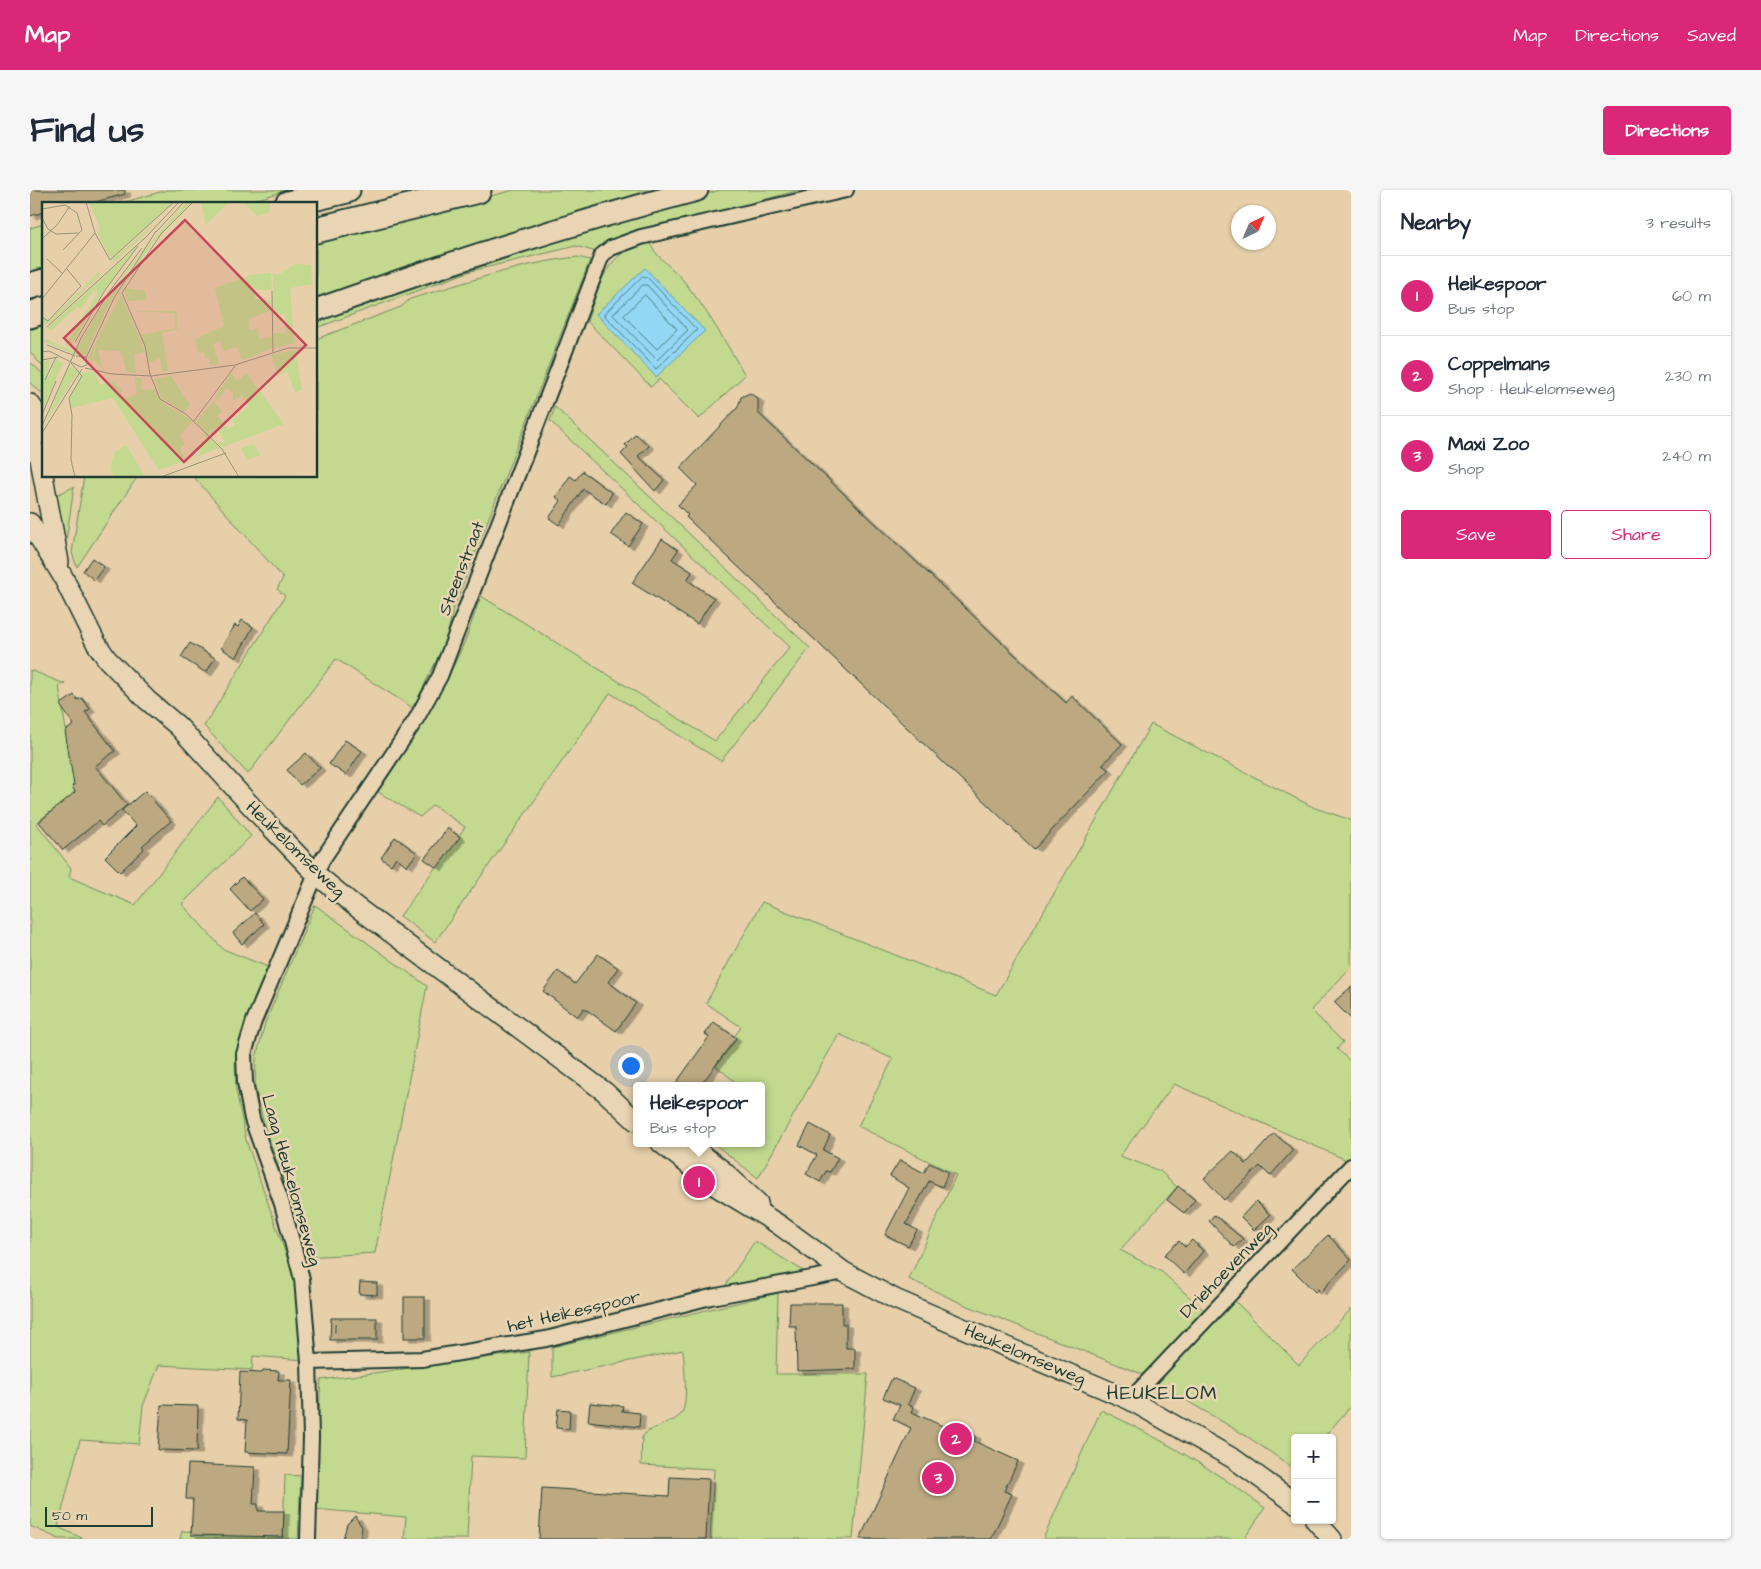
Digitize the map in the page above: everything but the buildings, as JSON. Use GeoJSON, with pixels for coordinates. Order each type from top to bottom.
{"type":"FeatureCollection","features":[{"type":"Feature","properties":{"kind":"highway"},"geometry":{"type":"LineString","coordinates":[[296,202],[347,190]]}},
{"type":"Feature","properties":{"kind":"highway"},"geometry":{"type":"LineString","coordinates":[[318,230],[478,190]]}},
{"type":"Feature","properties":{"kind":"highway"},"geometry":{"type":"LineString","coordinates":[[30,315],[42,311]]}},
{"type":"Feature","properties":{"kind":"main road"},"geometry":{"type":"LineString","coordinates":[[318,309],[407,277],[530,237],[697,190]]}},
{"type":"Feature","properties":{"kind":"street","name":"Steenstraat"},"geometry":{"type":"LineString","coordinates":[[317,875],[322,860],[415,722],[440,676],[602,255],[611,248],[641,236],[846,190]]}},
{"type":"Feature","properties":{"kind":"street"},"geometry":{"type":"LineString","coordinates":[[30,389],[42,403]]}},
{"type":"Feature","properties":{"kind":"street"},"geometry":{"type":"LineString","coordinates":[[30,404],[36,413],[38,428],[34,456]]}},
{"type":"Feature","properties":{"kind":"street","name":"Heukelomseweg"},"geometry":{"type":"LineString","coordinates":[[34,456],[40,496],[48,502],[62,575]]}},
{"type":"Feature","properties":{"kind":"street","name":"Heukelomseweg"},"geometry":{"type":"LineString","coordinates":[[30,522],[62,575],[96,643],[107,659],[147,700],[178,726],[264,821],[317,875],[605,1092],[633,1118]]}},
{"type":"Feature","properties":{"kind":"street","name":"Laag Heukelomseweg"},"geometry":{"type":"LineString","coordinates":[[308,1539],[310,1437],[308,1362],[302,1279],[282,1204],[252,1119],[245,1082],[244,1054],[254,1021],[317,875]]}},
{"type":"Feature","properties":{"kind":"street","name":"Heukelomseweg"},"geometry":{"type":"LineString","coordinates":[[605,1092],[633,1108]]}},
{"type":"Feature","properties":{"kind":"street","name":"Heukelomseweg"},"geometry":{"type":"LineString","coordinates":[[666,1147],[717,1187],[778,1224],[844,1272],[895,1299],[1130,1400],[1234,1459],[1291,1500]]}},
{"type":"Feature","properties":{"kind":"street","name":"Heukelomseweg"},"geometry":{"type":"LineString","coordinates":[[692,1147],[737,1182],[778,1224]]}},
{"type":"Feature","properties":{"kind":"street","name":"Driehoevenweg"},"geometry":{"type":"LineString","coordinates":[[1130,1400],[1351,1166]]}},
{"type":"Feature","properties":{"kind":"street","name":"het Heikesspoor"},"geometry":{"type":"LineString","coordinates":[[308,1362],[422,1359],[546,1339],[711,1296],[844,1272]]}},
{"type":"Feature","properties":{"kind":"street"},"geometry":{"type":"LineString","coordinates":[[1319,1524],[1332,1539]]}},
{"type":"Feature","properties":{"kind":"green space"},"geometry":{"type":"Polygon","coordinates":[[[167,190],[288,190],[248,202],[125,202],[167,190]]]}},
{"type":"Feature","properties":{"kind":"green space"},"geometry":{"type":"Polygon","coordinates":[[[514,190],[679,190],[524,228],[318,296],[318,240],[514,190]]]}},
{"type":"Feature","properties":{"kind":"green space"},"geometry":{"type":"Polygon","coordinates":[[[720,190],[800,190],[643,232],[600,253],[576,246],[471,271],[318,327],[318,318],[407,285],[720,190]]]}},
{"type":"Feature","properties":{"kind":"green space"},"geometry":{"type":"Polygon","coordinates":[[[42,225],[42,268],[30,272],[30,228],[42,225]]]}},
{"type":"Feature","properties":{"kind":"green space"},"geometry":{"type":"Polygon","coordinates":[[[648,240],[655,252],[683,280],[700,303],[745,375],[699,419],[659,379],[651,387],[587,321],[606,271],[622,254],[633,246],[648,240]]]}},
{"type":"Feature","properties":{"kind":"green space"},"geometry":{"type":"Polygon","coordinates":[[[578,257],[590,260],[453,609],[446,641],[413,708],[336,659],[248,774],[204,726],[285,596],[277,589],[283,578],[195,478],[318,478],[318,338],[401,307],[410,299],[472,280],[556,260],[578,257]]]}},
{"type":"Feature","properties":{"kind":"green space"},"geometry":{"type":"Polygon","coordinates":[[[42,323],[42,366],[30,352],[30,326],[42,323]]]}},
{"type":"Feature","properties":{"kind":"green space"},"geometry":{"type":"Polygon","coordinates":[[[30,362],[42,373],[42,393],[30,383],[30,362]]]}},
{"type":"Feature","properties":{"kind":"green space"},"geometry":{"type":"Polygon","coordinates":[[[555,407],[810,648],[721,761],[610,693],[435,942],[400,916],[465,827],[433,805],[420,817],[378,792],[443,687],[464,644],[481,596],[715,741],[790,647],[550,421],[555,407]]]}},
{"type":"Feature","properties":{"kind":"green space"},"geometry":{"type":"Polygon","coordinates":[[[84,478],[137,478],[77,567],[72,553],[84,478]]]}},
{"type":"Feature","properties":{"kind":"green space"},"geometry":{"type":"Polygon","coordinates":[[[74,487],[66,541],[63,542],[54,496],[74,487]]]}},
{"type":"Feature","properties":{"kind":"green space"},"geometry":{"type":"Polygon","coordinates":[[[30,670],[65,684],[59,686],[76,792],[36,823],[71,868],[69,877],[135,905],[218,797],[251,836],[182,904],[223,949],[268,967],[246,1020],[235,1061],[236,1090],[246,1140],[297,1286],[305,1360],[253,1356],[252,1370],[159,1365],[143,1406],[139,1444],[80,1440],[58,1527],[84,1539],[59,1539],[30,1526],[30,670]]]}},
{"type":"Feature","properties":{"kind":"green space"},"geometry":{"type":"Polygon","coordinates":[[[1151,724],[1315,808],[1351,820],[1351,967],[1311,1010],[1343,1042],[1337,1049],[1351,1062],[1351,1162],[1174,1084],[1120,1156],[1160,1171],[1177,1187],[1120,1250],[1162,1272],[1208,1314],[1147,1376],[963,1304],[909,1279],[956,1175],[858,1126],[893,1059],[839,1034],[758,1178],[718,1147],[765,1147],[765,1082],[735,1082],[716,1066],[736,1040],[734,1037],[741,1027],[706,1003],[762,902],[996,995],[1151,724]]]}},
{"type":"Feature","properties":{"kind":"green space"},"geometry":{"type":"Polygon","coordinates":[[[315,905],[427,986],[375,1253],[305,1257],[284,1180],[265,1129],[255,1087],[256,1058],[265,1023],[315,905]]]}},
{"type":"Feature","properties":{"kind":"green space"},"geometry":{"type":"Polygon","coordinates":[[[755,1241],[758,1243],[805,1272],[725,1286],[755,1241]]]}},
{"type":"Feature","properties":{"kind":"green space"},"geometry":{"type":"Polygon","coordinates":[[[778,1293],[776,1374],[868,1374],[853,1539],[710,1539],[714,1469],[641,1465],[642,1438],[644,1434],[677,1418],[683,1409],[685,1384],[683,1350],[552,1377],[552,1347],[778,1293]]]}},
{"type":"Feature","properties":{"kind":"green space"},"geometry":{"type":"Polygon","coordinates":[[[1235,1301],[1299,1365],[1351,1309],[1351,1406],[1326,1434],[1291,1434],[1291,1466],[1248,1437],[1157,1383],[1235,1301]]]}},
{"type":"Feature","properties":{"kind":"green space"},"geometry":{"type":"Polygon","coordinates":[[[529,1352],[525,1458],[471,1456],[467,1539],[404,1539],[406,1517],[313,1509],[321,1380],[529,1352]]]}},
{"type":"Feature","properties":{"kind":"green space"},"geometry":{"type":"Polygon","coordinates":[[[1101,1410],[1186,1455],[1226,1480],[1265,1508],[1244,1539],[1043,1539],[1101,1410]]]}},
{"type":"Feature","properties":{"kind":"green space"},"geometry":{"type":"Polygon","coordinates":[[[285,1475],[301,1476],[298,1539],[180,1539],[182,1531],[283,1537],[285,1475]]]}},
{"type":"Feature","properties":{"kind":"water"},"geometry":{"type":"Polygon","coordinates":[[[645,268],[705,331],[656,377],[596,314],[645,268]]]}},
{"type":"Feature","properties":{"kind":"place","name":"Heikespoor"},"geometry":{"type":"Point","coordinates":[699,1182]}},
{"type":"Feature","properties":{"kind":"place","name":"Coppelmans"},"geometry":{"type":"Point","coordinates":[956,1439]}},
{"type":"Feature","properties":{"kind":"place","name":"Maxi Zoo"},"geometry":{"type":"Point","coordinates":[938,1478]}},
{"type":"Feature","properties":{"kind":"district","name":"HEUKELOM"},"geometry":{"type":"Point","coordinates":[1162,1392]}}]}
